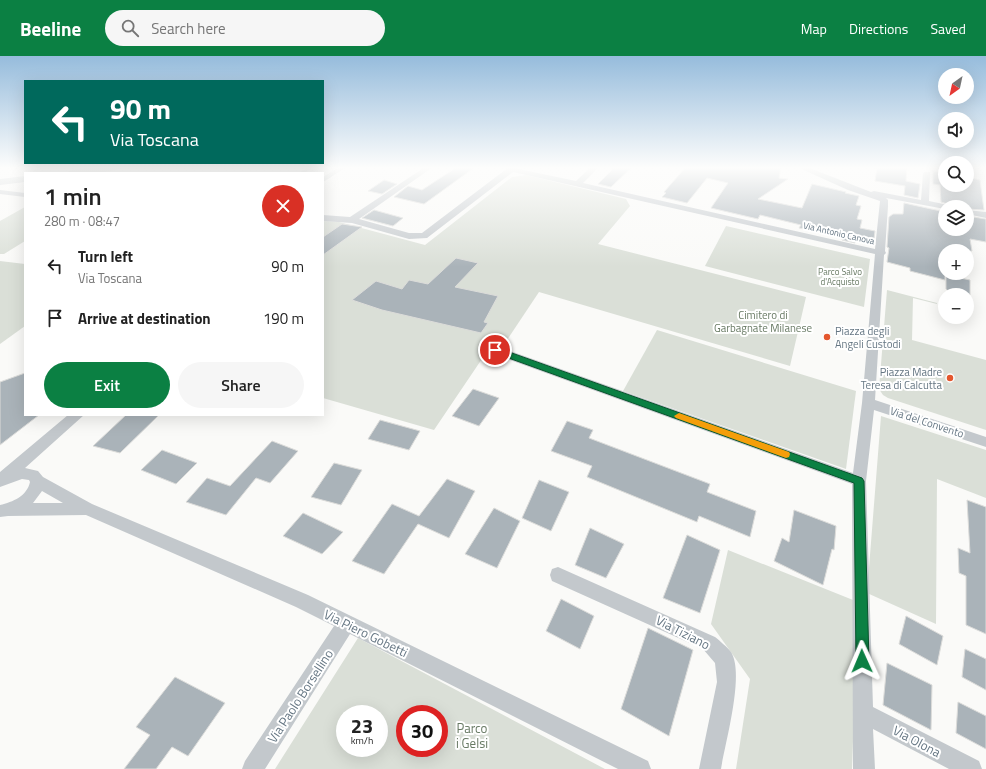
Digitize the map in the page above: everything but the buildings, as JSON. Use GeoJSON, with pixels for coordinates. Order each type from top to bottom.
{"type":"FeatureCollection","features":[{"type":"Feature","properties":{"kind":"street"},"geometry":{"type":"LineString","coordinates":[[352,220],[381,200]]}},
{"type":"Feature","properties":{"kind":"street","name":"Via Antonio Canova"},"geometry":{"type":"LineString","coordinates":[[324,218],[352,220],[409,236],[424,236],[468,200]]}},
{"type":"Feature","properties":{"kind":"street","name":"Via Antonio Canova"},"geometry":{"type":"LineString","coordinates":[[653,200],[881,253]]}},
{"type":"Feature","properties":{"kind":"street"},"geometry":{"type":"LineString","coordinates":[[864,769],[859,481],[868,403],[884,200]]}},
{"type":"Feature","properties":{"kind":"street"},"geometry":{"type":"LineString","coordinates":[[910,200],[938,206]]}},
{"type":"Feature","properties":{"kind":"street"},"geometry":{"type":"LineString","coordinates":[[974,213],[986,216]]}},
{"type":"Feature","properties":{"kind":"street"},"geometry":{"type":"LineString","coordinates":[[495,350],[859,481]]}},
{"type":"Feature","properties":{"kind":"street","name":"Via del Convento"},"geometry":{"type":"LineString","coordinates":[[868,403],[986,442]]}},
{"type":"Feature","properties":{"kind":"street"},"geometry":{"type":"LineString","coordinates":[[0,481],[34,454],[76,416]]}},
{"type":"Feature","properties":{"kind":"street"},"geometry":{"type":"LineString","coordinates":[[0,481],[10,476],[22,474],[34,454]]}},
{"type":"Feature","properties":{"kind":"street","name":"Via Piero Gobetti"},"geometry":{"type":"LineString","coordinates":[[22,474],[33,475],[38,481],[87,509],[302,601],[640,769]]}},
{"type":"Feature","properties":{"kind":"street"},"geometry":{"type":"LineString","coordinates":[[3,511],[15,507],[30,497],[37,486],[38,481]]}},
{"type":"Feature","properties":{"kind":"street","name":"Via Piero Gobetti"},"geometry":{"type":"LineString","coordinates":[[3,511],[87,509]]}},
{"type":"Feature","properties":{"kind":"street","name":"Via Tiziano"},"geometry":{"type":"LineString","coordinates":[[558,575],[709,643],[724,659],[727,682],[710,769]]}},
{"type":"Feature","properties":{"kind":"street","name":"Via Paolo Borsellino"},"geometry":{"type":"LineString","coordinates":[[253,769],[347,623]]}},
{"type":"Feature","properties":{"kind":"street","name":"Via Olona"},"geometry":{"type":"LineString","coordinates":[[864,713],[971,769]]}},
{"type":"Feature","properties":{"kind":"green space","name":"Cimitero di Garbagnate Milanese"},"geometry":{"type":"Polygon","coordinates":[[[482,200],[627,200],[630,206],[598,244],[806,297],[790,366],[539,292],[507,340],[492,344],[434,430],[324,398],[324,221],[339,222],[425,245],[482,200]]]}},
{"type":"Feature","properties":{"kind":"green space"},"geometry":{"type":"Polygon","coordinates":[[[24,208],[24,242],[4,254],[0,254],[0,221],[24,208]]]}},
{"type":"Feature","properties":{"kind":"green space","name":"Parco Salvo d'Acquisto"},"geometry":{"type":"Polygon","coordinates":[[[726,226],[870,259],[864,307],[705,266],[726,226]]]}},
{"type":"Feature","properties":{"kind":"green space"},"geometry":{"type":"Polygon","coordinates":[[[0,261],[24,264],[24,327],[0,344],[0,261]]]}},
{"type":"Feature","properties":{"kind":"green space"},"geometry":{"type":"Polygon","coordinates":[[[887,290],[937,303],[913,298],[912,340],[986,360],[986,430],[888,398],[883,395],[879,389],[887,290]]]}},
{"type":"Feature","properties":{"kind":"green space"},"geometry":{"type":"Polygon","coordinates":[[[657,330],[856,391],[846,469],[623,391],[657,330]]]}},
{"type":"Feature","properties":{"kind":"green space"},"geometry":{"type":"Polygon","coordinates":[[[881,416],[986,450],[986,498],[937,479],[936,624],[867,593],[881,416]]]}},
{"type":"Feature","properties":{"kind":"green space"},"geometry":{"type":"Polygon","coordinates":[[[728,550],[858,602],[852,769],[736,769],[750,679],[711,624],[728,550]]]}},
{"type":"Feature","properties":{"kind":"green space","name":"Parco i Gelsi"},"geometry":{"type":"Polygon","coordinates":[[[358,638],[605,769],[275,769],[358,638]]]}},
{"type":"Feature","properties":{"kind":"slow traffic"},"geometry":{"type":"LineString","coordinates":[[679,416],[786,454]]}},
{"type":"Feature","properties":{"kind":"place","name":"Piazza degli Angeli Custodi"},"geometry":{"type":"Point","coordinates":[827,337]}},
{"type":"Feature","properties":{"kind":"place","name":"Piazza Madre Teresa di Calcutta"},"geometry":{"type":"Point","coordinates":[950,378]}},
{"type":"Feature","properties":{"kind":"route"},"geometry":{"type":"LineString","coordinates":[[495,350],[859,481],[862,661]]}}]}
